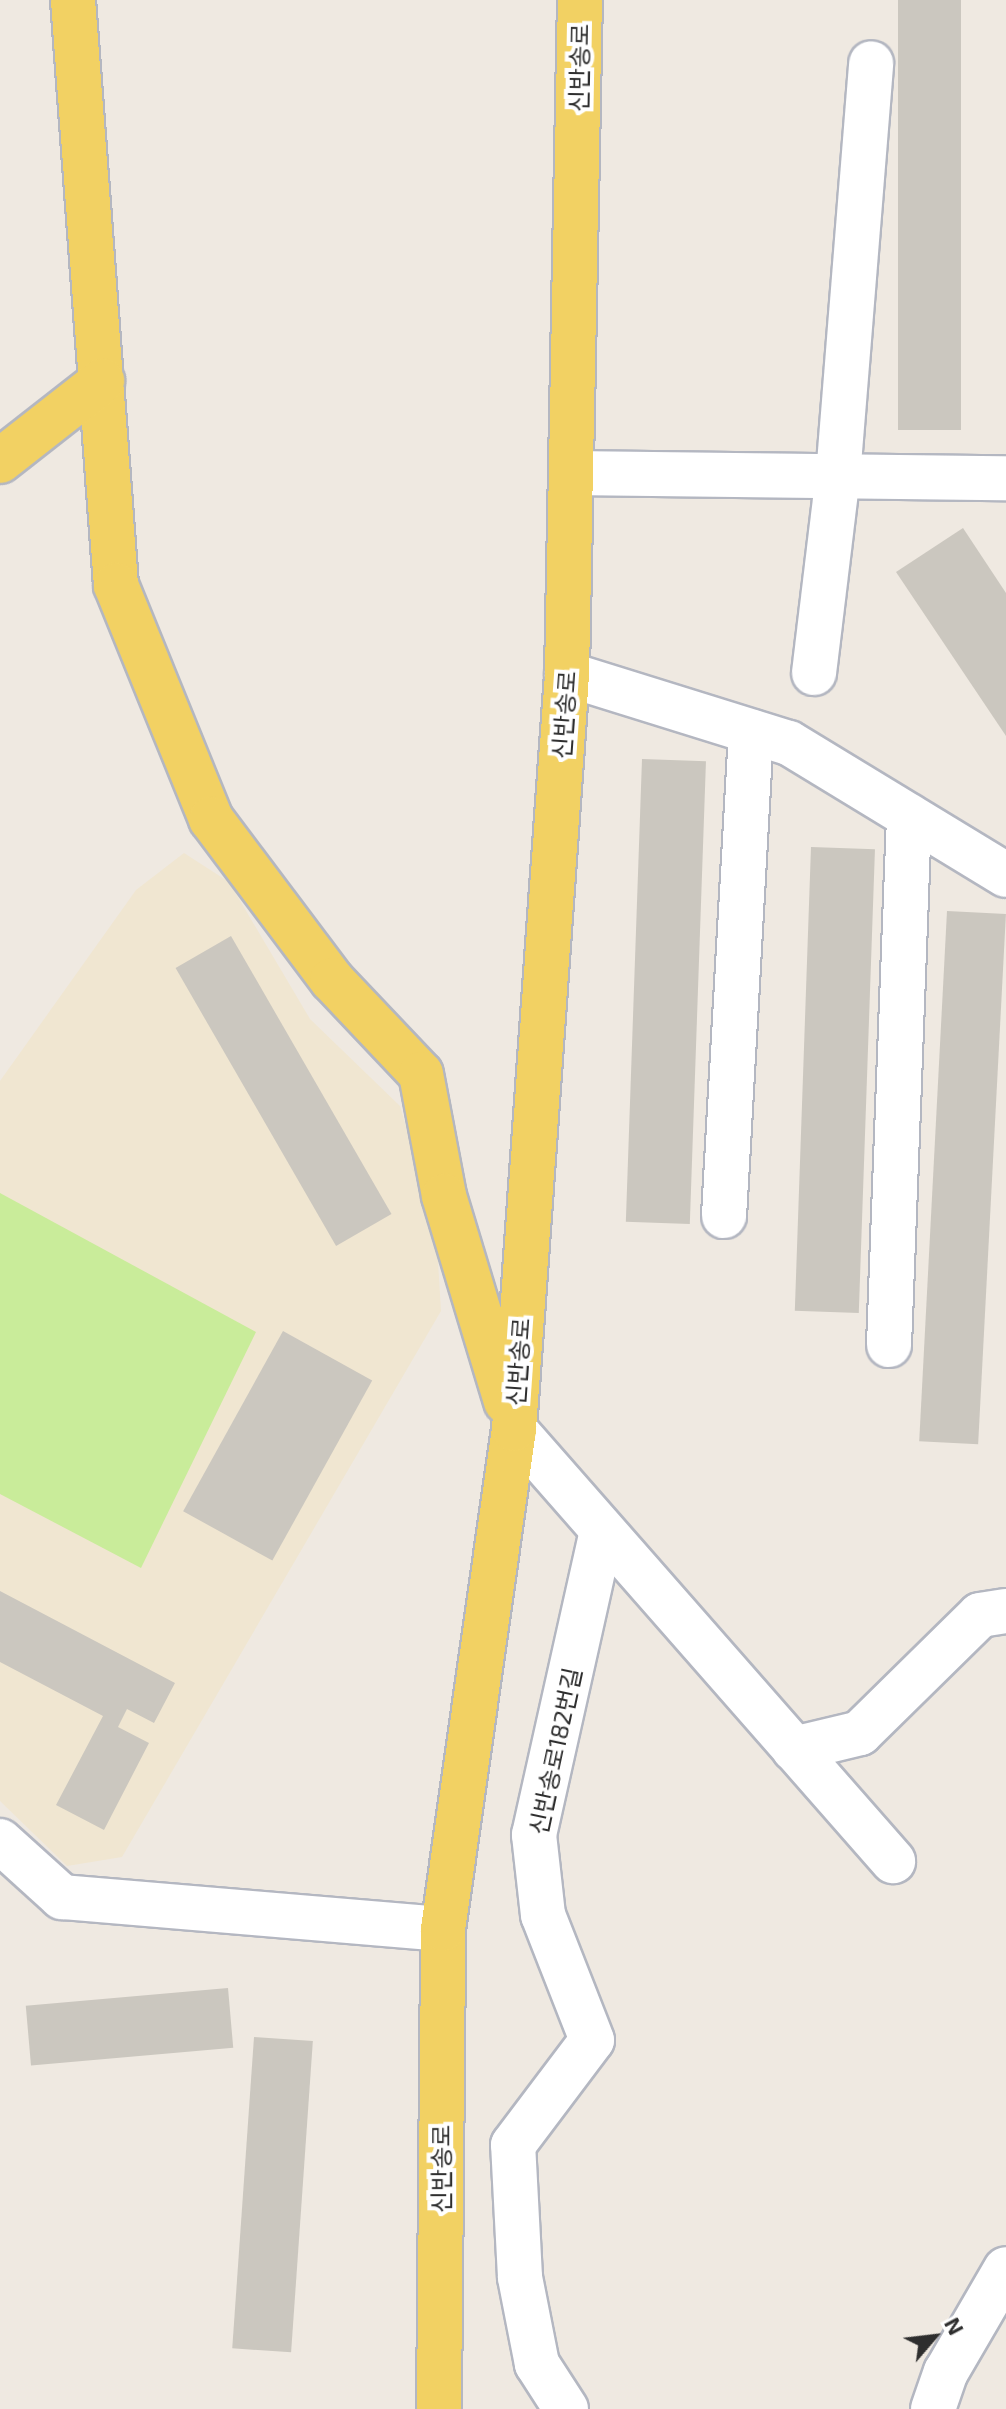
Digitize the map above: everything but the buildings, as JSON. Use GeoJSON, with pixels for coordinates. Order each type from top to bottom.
{"type":"FeatureCollection","features":[{"type":"Feature","properties":{"kind":"main road","name":"신반송로"},"geometry":{"type":"LineString","coordinates":[[73,0],[116,585],[211,819],[332,980],[421,1074],[444,1196],[514,1429]]}},
{"type":"Feature","properties":{"kind":"main road","name":"신반송로"},"geometry":{"type":"LineString","coordinates":[[439,2409],[443,1929],[514,1429],[567,674],[580,0]]}},
{"type":"Feature","properties":{"kind":"main road"},"geometry":{"type":"LineString","coordinates":[[0,461],[102,381]]}},
{"type":"Feature","properties":{"kind":"street"},"geometry":{"type":"LineString","coordinates":[[814,673],[838,476],[871,63]]}},
{"type":"Feature","properties":{"kind":"street"},"geometry":{"type":"LineString","coordinates":[[572,473],[1006,478]]}},
{"type":"Feature","properties":{"kind":"street"},"geometry":{"type":"LineString","coordinates":[[567,674],[789,743],[1006,875]]}},
{"type":"Feature","properties":{"kind":"street"},"geometry":{"type":"LineString","coordinates":[[724,1216],[751,732]]}},
{"type":"Feature","properties":{"kind":"street"},"geometry":{"type":"LineString","coordinates":[[889,1345],[909,816]]}},
{"type":"Feature","properties":{"kind":"street"},"geometry":{"type":"LineString","coordinates":[[514,1429],[893,1861]]}},
{"type":"Feature","properties":{"kind":"street","name":"신반송로182번길"},"geometry":{"type":"LineString","coordinates":[[566,2409],[537,2364],[520,2277],[513,2145],[592,2040],[543,1915],[534,1835],[602,1530]]}},
{"type":"Feature","properties":{"kind":"street"},"geometry":{"type":"LineString","coordinates":[[794,1749],[860,1733],[980,1615],[1006,1611]]}},
{"type":"Feature","properties":{"kind":"street"},"geometry":{"type":"LineString","coordinates":[[0,1841],[62,1897],[443,1929]]}},
{"type":"Feature","properties":{"kind":"street"},"geometry":{"type":"LineString","coordinates":[[933,2409],[946,2372],[1006,2269]]}},
{"type":"Feature","properties":{"kind":"shaded area"},"geometry":{"type":"Polygon","coordinates":[[[184,853],[229,882],[310,1019],[400,1106],[436,1229],[441,1311],[122,1857],[67,1866],[0,1801],[0,1081],[136,890],[184,853]]]}},
{"type":"Feature","properties":{"kind":"green space"},"geometry":{"type":"Polygon","coordinates":[[[0,1193],[256,1332],[141,1568],[0,1494],[0,1193]]]}}]}
